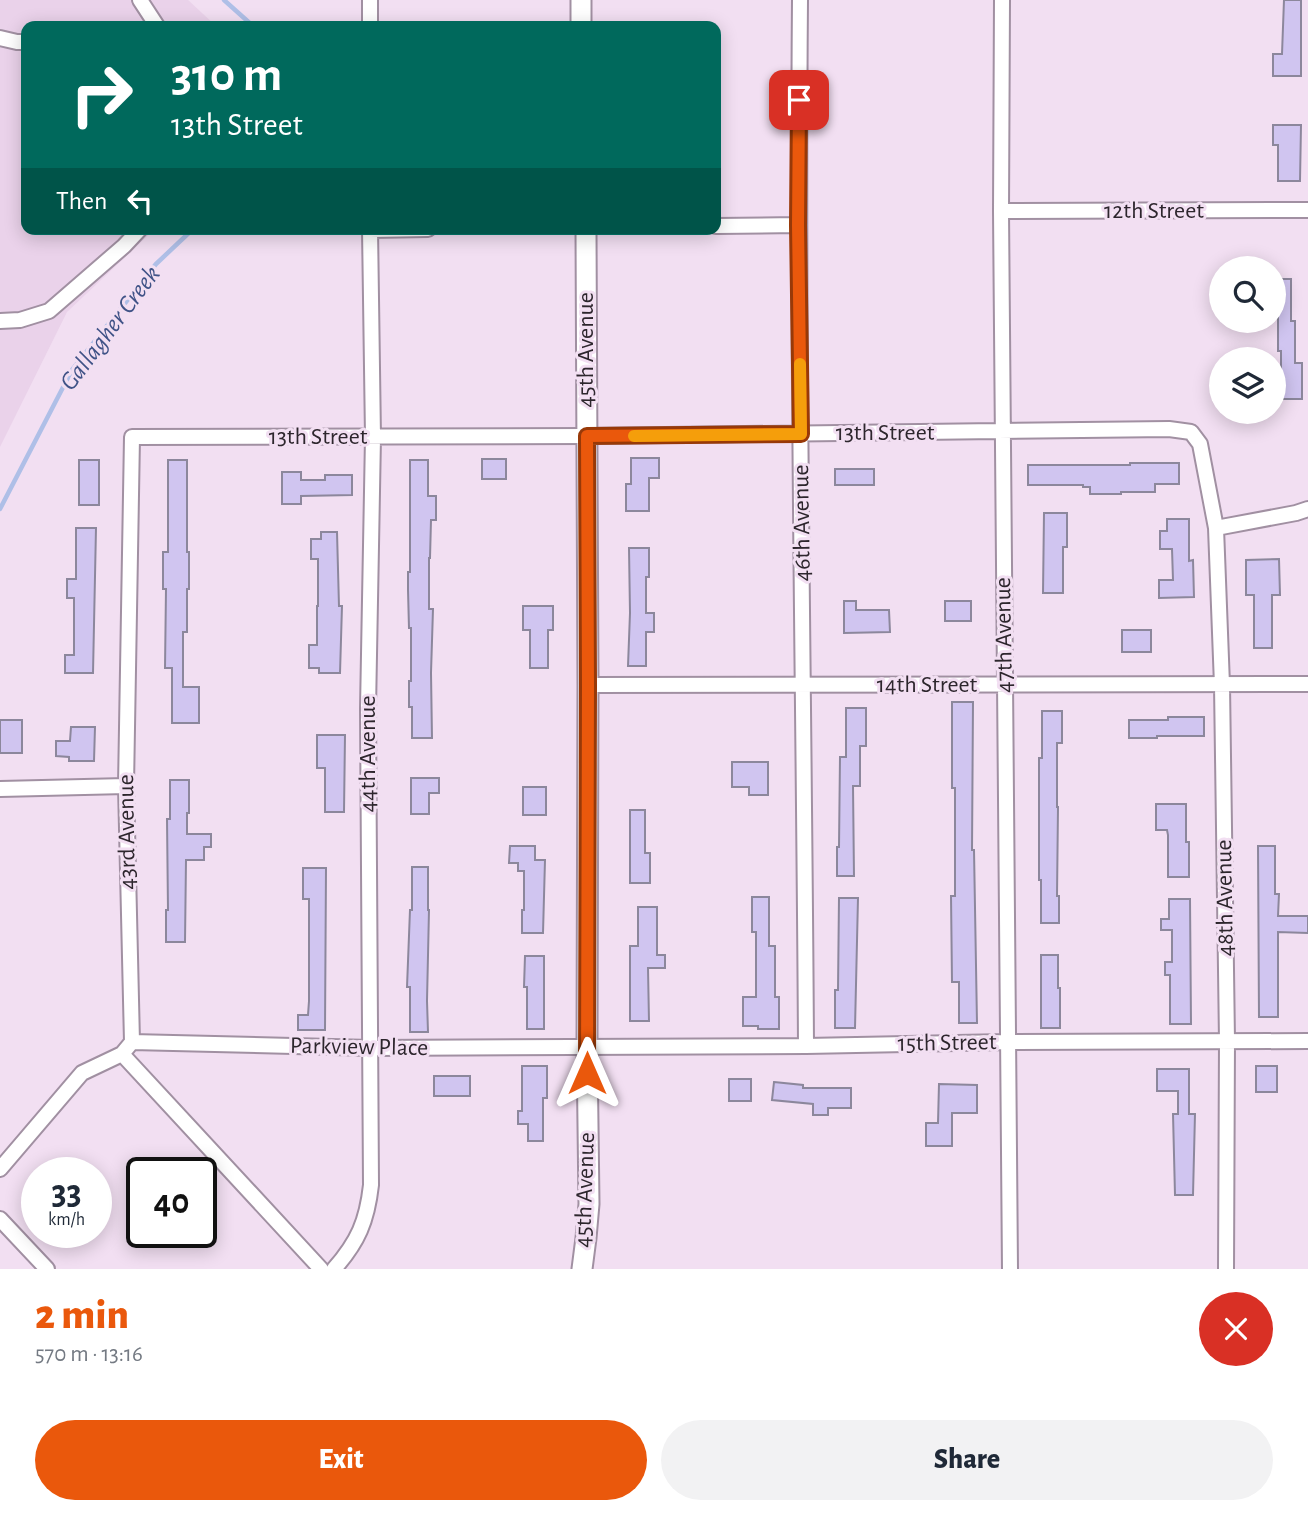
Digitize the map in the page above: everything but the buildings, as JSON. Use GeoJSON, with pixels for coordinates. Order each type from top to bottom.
{"type":"FeatureCollection","features":[{"type":"Feature","properties":{"kind":"street"},"geometry":{"type":"LineString","coordinates":[[139,0],[154,21]]}},
{"type":"Feature","properties":{"kind":"street"},"geometry":{"type":"LineString","coordinates":[[370,0],[370,21]]}},
{"type":"Feature","properties":{"kind":"street"},"geometry":{"type":"LineString","coordinates":[[581,0],[581,21]]}},
{"type":"Feature","properties":{"kind":"street","name":"46th Avenue"},"geometry":{"type":"LineString","coordinates":[[800,0],[798,225],[806,1046]]}},
{"type":"Feature","properties":{"kind":"street","name":"47th Avenue"},"geometry":{"type":"LineString","coordinates":[[1002,0],[1000,211],[1010,1269]]}},
{"type":"Feature","properties":{"kind":"street"},"geometry":{"type":"LineString","coordinates":[[0,38],[21,42]]}},
{"type":"Feature","properties":{"kind":"street","name":"12th Street"},"geometry":{"type":"LineString","coordinates":[[1000,211],[1308,210]]}},
{"type":"Feature","properties":{"kind":"street"},"geometry":{"type":"LineString","coordinates":[[721,226],[798,225]]}},
{"type":"Feature","properties":{"kind":"street"},"geometry":{"type":"LineString","coordinates":[[0,321],[20,320],[49,311],[134,235]]}},
{"type":"Feature","properties":{"kind":"street","name":"44th Avenue"},"geometry":{"type":"LineString","coordinates":[[334,1269],[348,1253],[365,1222],[371,1185],[368,709],[373,437],[370,235]]}},
{"type":"Feature","properties":{"kind":"street","name":"45th Avenue"},"geometry":{"type":"LineString","coordinates":[[582,1269],[589,1204],[586,235]]}},
{"type":"Feature","properties":{"kind":"street","name":"13th Street"},"geometry":{"type":"LineString","coordinates":[[132,437],[587,436],[1168,429],[1191,432],[1200,444],[1216,528]]}},
{"type":"Feature","properties":{"kind":"street","name":"43rd Avenue"},"geometry":{"type":"LineString","coordinates":[[127,1048],[126,786],[132,437]]}},
{"type":"Feature","properties":{"kind":"street"},"geometry":{"type":"LineString","coordinates":[[1216,528],[1308,509]]}},
{"type":"Feature","properties":{"kind":"street","name":"48th Avenue"},"geometry":{"type":"LineString","coordinates":[[1216,528],[1223,685],[1227,1041],[1226,1269]]}},
{"type":"Feature","properties":{"kind":"street","name":"14th Street"},"geometry":{"type":"LineString","coordinates":[[588,685],[1308,684]]}},
{"type":"Feature","properties":{"kind":"street"},"geometry":{"type":"LineString","coordinates":[[0,789],[126,786]]}},
{"type":"Feature","properties":{"kind":"street","name":"15th Street"},"geometry":{"type":"LineString","coordinates":[[587,1047],[1308,1041]]}},
{"type":"Feature","properties":{"kind":"street","name":"Parkview Place"},"geometry":{"type":"LineString","coordinates":[[127,1048],[587,1047]]}},
{"type":"Feature","properties":{"kind":"street"},"geometry":{"type":"LineString","coordinates":[[0,1169],[82,1073],[127,1048],[320,1269]]}},
{"type":"Feature","properties":{"kind":"street"},"geometry":{"type":"LineString","coordinates":[[0,1219],[47,1269]]}},
{"type":"Feature","properties":{"kind":"shaded area"},"geometry":{"type":"Polygon","coordinates":[[[0,0],[188,0],[211,21],[21,21],[21,235],[149,235],[67,312],[0,447],[0,0]]]}},
{"type":"Feature","properties":{"kind":"waterway","name":"Gallagher Creek"},"geometry":{"type":"LineString","coordinates":[[224,0],[247,21]]}},
{"type":"Feature","properties":{"kind":"waterway","name":"Gallagher Creek"},"geometry":{"type":"LineString","coordinates":[[0,509],[72,370],[156,264],[187,235]]}},
{"type":"Feature","properties":{"kind":"slow traffic"},"geometry":{"type":"LineString","coordinates":[[634,436],[801,434],[800,364]]}},
{"type":"Feature","properties":{"kind":"route"},"geometry":{"type":"LineString","coordinates":[[587,1073],[587,436],[801,434],[799,100]]}}]}
